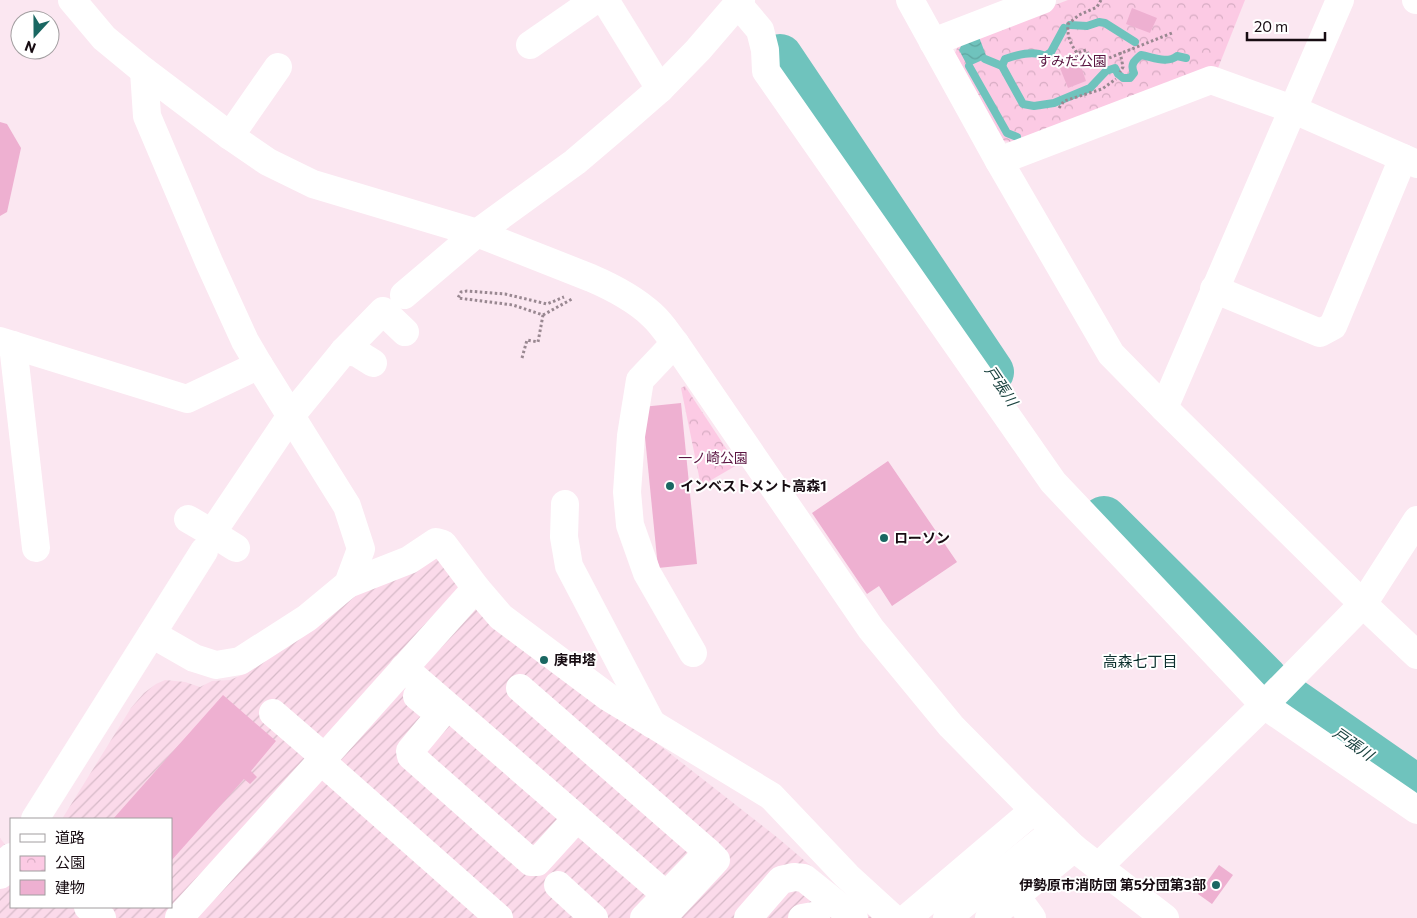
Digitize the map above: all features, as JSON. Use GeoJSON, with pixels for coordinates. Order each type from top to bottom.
{"type":"FeatureCollection","features":[{"type":"Feature","properties":{"kind":"street"},"geometry":{"type":"LineString","coordinates":[[72,0],[104,38],[144,71],[230,136],[268,162],[313,184],[477,233],[606,284],[632,300],[652,316],[675,343],[871,629],[951,726],[1064,839],[1165,918]]}},
{"type":"Feature","properties":{"kind":"street"},"geometry":{"type":"LineString","coordinates":[[530,45],[595,0]]}},
{"type":"Feature","properties":{"kind":"street"},"geometry":{"type":"LineString","coordinates":[[605,0],[660,89]]}},
{"type":"Feature","properties":{"kind":"street"},"geometry":{"type":"LineString","coordinates":[[910,0],[999,161],[1111,354],[1363,604],[1417,655]]}},
{"type":"Feature","properties":{"kind":"street"},"geometry":{"type":"LineString","coordinates":[[933,42],[1042,0]]}},
{"type":"Feature","properties":{"kind":"street"},"geometry":{"type":"LineString","coordinates":[[1164,408],[1340,0]]}},
{"type":"Feature","properties":{"kind":"street"},"geometry":{"type":"LineString","coordinates":[[404,295],[477,233],[575,162],[660,89],[698,50],[740,2],[760,30],[765,50],[766,71],[1053,482],[1264,705],[1417,810]]}},
{"type":"Feature","properties":{"kind":"street"},"geometry":{"type":"LineString","coordinates":[[230,136],[278,67]]}},
{"type":"Feature","properties":{"kind":"street"},"geometry":{"type":"LineString","coordinates":[[144,71],[147,116],[245,341],[290,417],[347,506],[361,549],[348,584]]}},
{"type":"Feature","properties":{"kind":"street"},"geometry":{"type":"LineString","coordinates":[[999,161],[1211,80],[1292,109],[1410,161],[1333,326],[1320,333],[1214,289]]}},
{"type":"Feature","properties":{"kind":"street"},"geometry":{"type":"LineString","coordinates":[[36,818],[208,542],[290,417],[344,351],[383,311],[405,332]]}},
{"type":"Feature","properties":{"kind":"street"},"geometry":{"type":"LineString","coordinates":[[36,548],[6,343],[187,399],[259,365]]}},
{"type":"Feature","properties":{"kind":"street"},"geometry":{"type":"LineString","coordinates":[[675,343],[640,380],[631,436],[627,492],[630,525],[647,573],[693,652]]}},
{"type":"Feature","properties":{"kind":"street"},"geometry":{"type":"LineString","coordinates":[[344,351],[357,353],[373,363]]}},
{"type":"Feature","properties":{"kind":"street"},"geometry":{"type":"LineString","coordinates":[[565,504],[564,538],[568,566],[653,726]]}},
{"type":"Feature","properties":{"kind":"street"},"geometry":{"type":"LineString","coordinates":[[188,518],[208,542],[236,548]]}},
{"type":"Feature","properties":{"kind":"street"},"geometry":{"type":"LineString","coordinates":[[1098,867],[1264,705],[1363,604],[1417,520]]}},
{"type":"Feature","properties":{"kind":"street"},"geometry":{"type":"LineString","coordinates":[[152,634],[194,658],[216,665],[240,661],[307,618],[348,584],[409,560],[436,542],[443,544],[476,588],[501,616],[608,696],[653,726],[771,796],[847,876],[893,918]]}},
{"type":"Feature","properties":{"kind":"street"},"geometry":{"type":"LineString","coordinates":[[179,918],[476,588]]}},
{"type":"Feature","properties":{"kind":"street"},"geometry":{"type":"LineString","coordinates":[[400,672],[440,716],[410,751],[411,756],[531,862],[537,862],[577,818]]}},
{"type":"Feature","properties":{"kind":"street"},"geometry":{"type":"LineString","coordinates":[[400,672],[577,818],[664,907]]}},
{"type":"Feature","properties":{"kind":"street"},"geometry":{"type":"LineString","coordinates":[[520,688],[708,852],[664,907],[644,918]]}},
{"type":"Feature","properties":{"kind":"street"},"geometry":{"type":"LineString","coordinates":[[273,713],[499,918]]}},
{"type":"Feature","properties":{"kind":"street"},"geometry":{"type":"LineString","coordinates":[[907,918],[1034,810]]}},
{"type":"Feature","properties":{"kind":"street"},"geometry":{"type":"LineString","coordinates":[[989,918],[1016,896],[1064,839]]}},
{"type":"Feature","properties":{"kind":"street"},"geometry":{"type":"LineString","coordinates":[[947,918],[1064,839]]}},
{"type":"Feature","properties":{"kind":"street"},"geometry":{"type":"LineString","coordinates":[[0,875],[10,859]]}},
{"type":"Feature","properties":{"kind":"street"},"geometry":{"type":"LineString","coordinates":[[748,918],[781,880],[794,877],[804,878],[854,918]]}},
{"type":"Feature","properties":{"kind":"street"},"geometry":{"type":"LineString","coordinates":[[558,885],[594,918]]}},
{"type":"Feature","properties":{"kind":"street"},"geometry":{"type":"LineString","coordinates":[[1016,896],[1032,918]]}},
{"type":"Feature","properties":{"kind":"street"},"geometry":{"type":"LineString","coordinates":[[802,918],[814,916],[816,918]]}},
{"type":"Feature","properties":{"kind":"path"},"geometry":{"type":"LineString","coordinates":[[1101,0],[1097,6],[1079,15],[1068,24],[1068,40],[1077,53],[1086,50],[1094,64],[1120,52],[1172,33]]}},
{"type":"Feature","properties":{"kind":"path"},"geometry":{"type":"LineString","coordinates":[[1120,52],[1123,67],[1120,72]]}},
{"type":"Feature","properties":{"kind":"path"},"geometry":{"type":"LineString","coordinates":[[1059,108],[1064,101],[1102,89],[1116,79]]}},
{"type":"Feature","properties":{"kind":"path"},"geometry":{"type":"LineString","coordinates":[[522,358],[527,340],[538,342],[543,315],[513,305],[458,298],[461,292],[505,294],[547,304],[564,297],[586,277]]}},
{"type":"Feature","properties":{"kind":"shaded area"},"geometry":{"type":"Polygon","coordinates":[[[440,554],[497,618],[778,838],[872,918],[0,918],[0,838],[10,851],[10,908],[172,908],[172,818],[63,818],[131,708],[144,693],[165,680],[185,682],[200,687],[212,681],[230,680],[242,675],[310,629],[354,592],[440,554]]]}},
{"type":"Feature","properties":{"kind":"green space","name":"すみだ公園"},"geometry":{"type":"Polygon","coordinates":[[[1068,0],[1245,0],[1218,68],[1019,143],[1004,141],[955,53],[960,41],[1068,0]]]}},
{"type":"Feature","properties":{"kind":"green space","name":"一ノ崎公園"},"geometry":{"type":"Polygon","coordinates":[[[685,386],[737,465],[701,486],[681,388],[685,386]]]}},
{"type":"Feature","properties":{"kind":"water"},"geometry":{"type":"Polygon","coordinates":[[[979,37],[987,58],[969,66],[959,50],[962,44],[979,37]]]}},
{"type":"Feature","properties":{"kind":"building"},"geometry":{"type":"Polygon","coordinates":[[[1132,8],[1157,18],[1150,33],[1126,24],[1132,8]]]}},
{"type":"Feature","properties":{"kind":"building"},"geometry":{"type":"Polygon","coordinates":[[[1079,61],[1086,81],[1068,88],[1060,68],[1079,61]]]}},
{"type":"Feature","properties":{"kind":"building"},"geometry":{"type":"Polygon","coordinates":[[[0,122],[7,124],[21,148],[7,212],[0,216],[0,122]]]}},
{"type":"Feature","properties":{"kind":"building","name":"インベストメント高森1"},"geometry":{"type":"Polygon","coordinates":[[[681,403],[697,564],[658,568],[642,407],[681,403]]]}},
{"type":"Feature","properties":{"kind":"building","name":"ローソン"},"geometry":{"type":"Polygon","coordinates":[[[888,461],[957,562],[892,606],[879,586],[867,594],[812,513],[888,461]]]}},
{"type":"Feature","properties":{"kind":"building"},"geometry":{"type":"Polygon","coordinates":[[[223,695],[276,741],[251,771],[257,777],[250,784],[244,779],[172,860],[172,818],[114,818],[223,695]]]}},
{"type":"Feature","properties":{"kind":"building","name":"伊勢原市消防団 第5分団第3部"},"geometry":{"type":"Polygon","coordinates":[[[1219,865],[1233,875],[1212,904],[1198,894],[1219,865]]]}},
{"type":"Feature","properties":{"kind":"waterway"},"geometry":{"type":"LineString","coordinates":[[1070,25],[1087,26],[1099,22],[1105,23],[1135,42]]}},
{"type":"Feature","properties":{"kind":"waterway"},"geometry":{"type":"LineString","coordinates":[[1002,66],[1005,59],[1020,55],[1035,53],[1045,56],[1051,52],[1064,28]]}},
{"type":"Feature","properties":{"kind":"waterway"},"geometry":{"type":"LineString","coordinates":[[985,59],[1002,66],[1023,104],[1034,106],[1054,103],[1090,88],[1106,71],[1115,68],[1123,78],[1130,78],[1134,73],[1133,63],[1141,55],[1164,60],[1177,56],[1186,58]]}},
{"type":"Feature","properties":{"kind":"waterway","name":"戸張川"},"geometry":{"type":"LineString","coordinates":[[780,57],[991,372]]}},
{"type":"Feature","properties":{"kind":"waterway"},"geometry":{"type":"LineString","coordinates":[[969,66],[1007,133],[1017,137]]}},
{"type":"Feature","properties":{"kind":"waterway","name":"戸張川"},"geometry":{"type":"LineString","coordinates":[[1104,519],[1265,679]]}},
{"type":"Feature","properties":{"kind":"waterway","name":"戸張川"},"geometry":{"type":"LineString","coordinates":[[1289,699],[1417,788]]}},
{"type":"Feature","properties":{"kind":"place","name":"インベストメント高森1"},"geometry":{"type":"Point","coordinates":[670,486]}},
{"type":"Feature","properties":{"kind":"place","name":"ローソン"},"geometry":{"type":"Point","coordinates":[884,538]}},
{"type":"Feature","properties":{"kind":"place","name":"庚申塔"},"geometry":{"type":"Point","coordinates":[544,660]}},
{"type":"Feature","properties":{"kind":"place","name":"伊勢原市消防団 第5分団第3部"},"geometry":{"type":"Point","coordinates":[1216,885]}},
{"type":"Feature","properties":{"kind":"district","name":"高森七丁目"},"geometry":{"type":"Point","coordinates":[1140,662]}}]}
